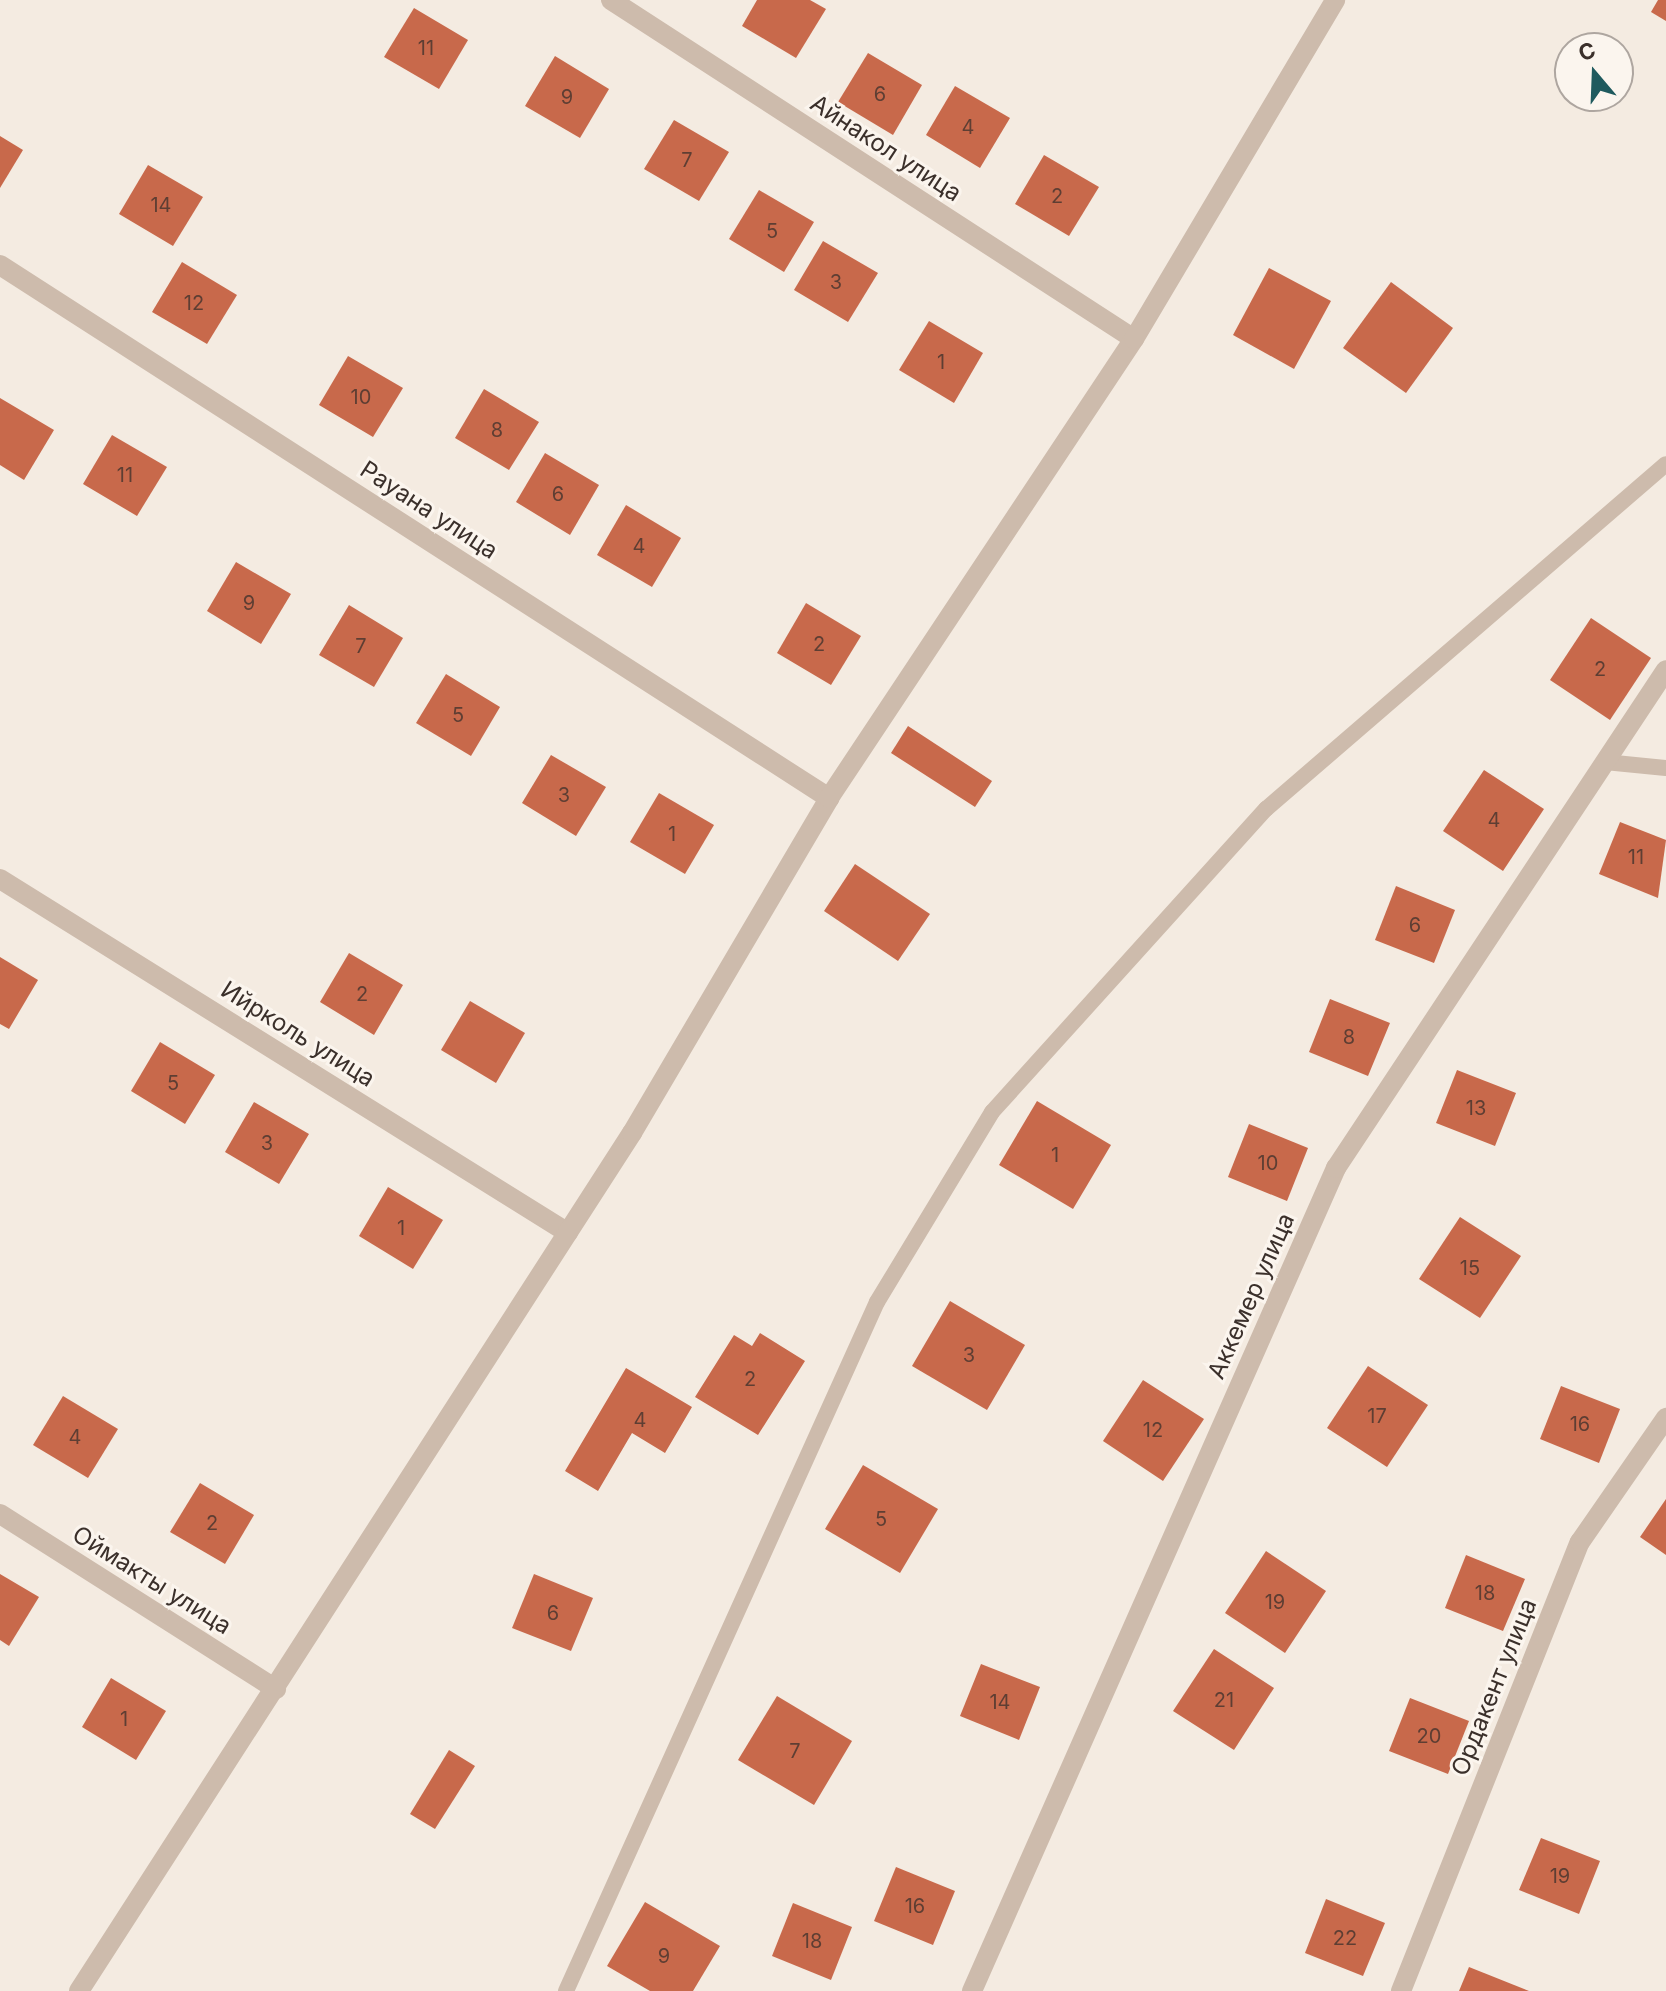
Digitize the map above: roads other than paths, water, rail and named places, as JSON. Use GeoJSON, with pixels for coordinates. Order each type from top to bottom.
{"type":"FeatureCollection","features":[{"type":"Feature","properties":{"kind":"street","name":"Айнакол улица"},"geometry":{"type":"LineString","coordinates":[[611,0],[1134,339]]}},
{"type":"Feature","properties":{"kind":"street"},"geometry":{"type":"LineString","coordinates":[[79,1991],[568,1233],[829,798],[1134,339],[1335,0]]}},
{"type":"Feature","properties":{"kind":"street","name":"Рауана улица"},"geometry":{"type":"LineString","coordinates":[[0,265],[829,798]]}},
{"type":"Feature","properties":{"kind":"street","name":"Аккемер улица"},"geometry":{"type":"LineString","coordinates":[[972,1991],[1336,1168],[1666,670]]}},
{"type":"Feature","properties":{"kind":"street","name":"Ийрколь улица"},"geometry":{"type":"LineString","coordinates":[[0,879],[568,1233]]}},
{"type":"Feature","properties":{"kind":"street","name":"Ордакент улица"},"geometry":{"type":"LineString","coordinates":[[1401,1991],[1580,1542],[1666,1418]]}},
{"type":"Feature","properties":{"kind":"street","name":"Оймакты улица"},"geometry":{"type":"LineString","coordinates":[[0,1514],[276,1689]]}},
{"type":"Feature","properties":{"kind":"lane"},"geometry":{"type":"LineString","coordinates":[[566,1991],[877,1302],[992,1112],[1266,809],[1666,464]]}},
{"type":"Feature","properties":{"kind":"lane"},"geometry":{"type":"LineString","coordinates":[[1605,762],[1666,768]]}}]}
